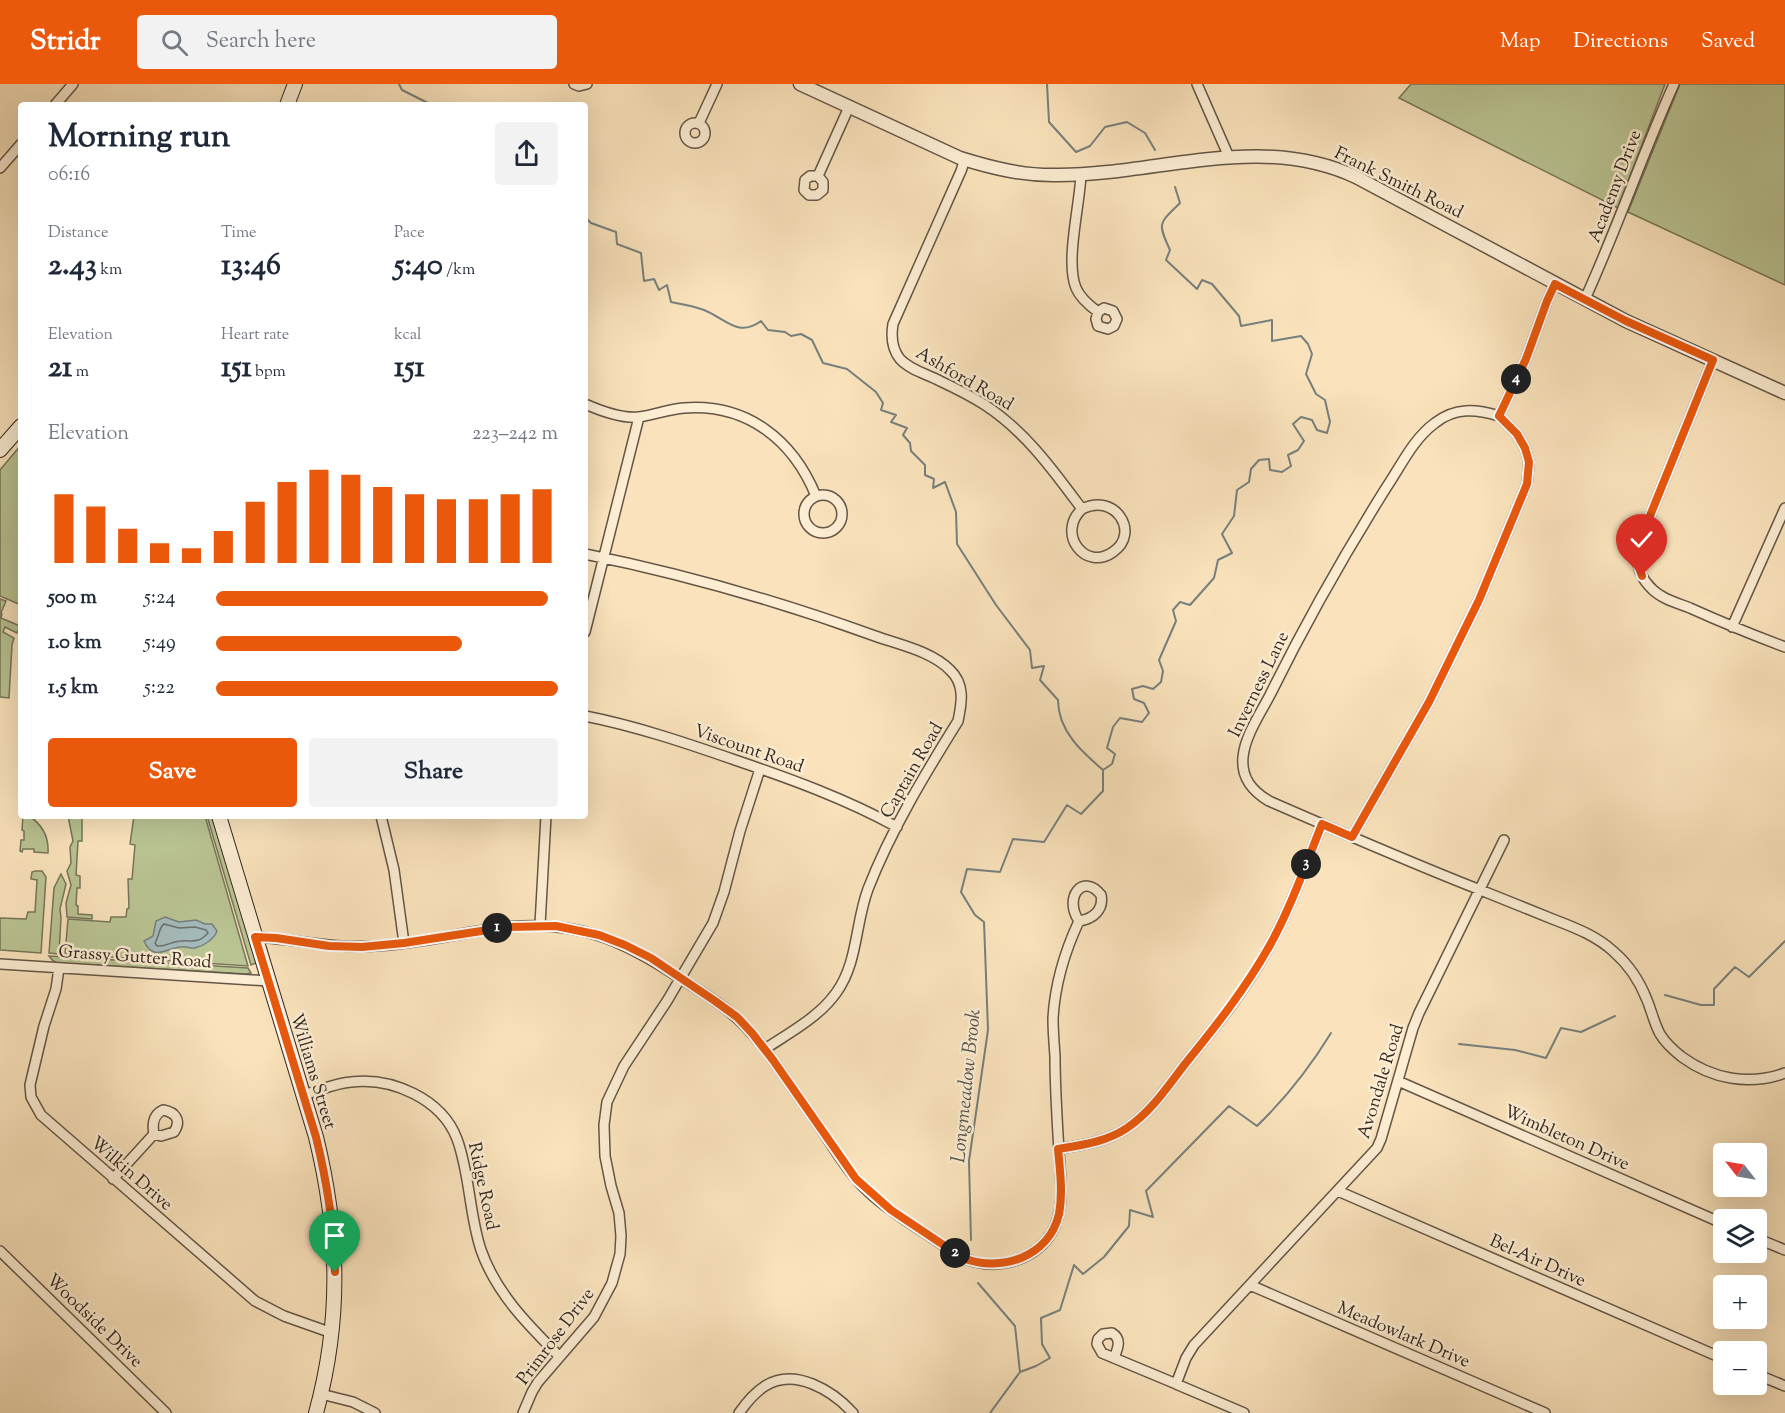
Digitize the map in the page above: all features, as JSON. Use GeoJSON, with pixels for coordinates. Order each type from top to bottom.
{"type":"FeatureCollection","features":[{"type":"Feature","properties":{"kind":"main road"},"geometry":{"type":"LineString","coordinates":[[288,102],[295,84]]}},
{"type":"Feature","properties":{"kind":"main road"},"geometry":{"type":"LineString","coordinates":[[0,450],[18,429]]}},
{"type":"Feature","properties":{"kind":"main road","name":"Williams Street"},"geometry":{"type":"LineString","coordinates":[[220,819],[323,1166],[332,1218],[335,1272],[332,1333],[316,1413]]}},
{"type":"Feature","properties":{"kind":"street"},"geometry":{"type":"LineString","coordinates":[[574,84],[579,87],[587,84]]}},
{"type":"Feature","properties":{"kind":"street"},"geometry":{"type":"LineString","coordinates":[[699,123],[717,84]]}},
{"type":"Feature","properties":{"kind":"street","name":"Frank Smith Road"},"geometry":{"type":"LineString","coordinates":[[800,84],[964,159],[1022,173],[1055,176],[1081,174],[1253,155],[1288,158],[1328,166],[1343,171],[1425,213],[1555,284],[1656,335],[1785,393]]}},
{"type":"Feature","properties":{"kind":"street"},"geometry":{"type":"LineString","coordinates":[[1197,84],[1229,157]]}},
{"type":"Feature","properties":{"kind":"street","name":"Academy Drive"},"geometry":{"type":"LineString","coordinates":[[1585,299],[1674,84]]}},
{"type":"Feature","properties":{"kind":"street"},"geometry":{"type":"LineString","coordinates":[[57,102],[69,85]]}},
{"type":"Feature","properties":{"kind":"street"},"geometry":{"type":"LineString","coordinates":[[818,176],[849,107]]}},
{"type":"Feature","properties":{"kind":"street"},"geometry":{"type":"LineString","coordinates":[[0,168],[18,147]]}},
{"type":"Feature","properties":{"kind":"street","name":"Ashford Road"},"geometry":{"type":"LineString","coordinates":[[964,159],[961,171],[893,324],[893,347],[905,364],[972,397],[1014,427],[1050,465],[1082,509]]}},
{"type":"Feature","properties":{"kind":"street"},"geometry":{"type":"LineString","coordinates":[[1081,174],[1072,270],[1075,287],[1079,294],[1098,312]]}},
{"type":"Feature","properties":{"kind":"street"},"geometry":{"type":"LineString","coordinates":[[1352,837],[1429,702],[1479,600],[1527,484],[1529,462],[1525,448],[1517,434],[1499,416],[1526,359],[1555,284]]}},
{"type":"Feature","properties":{"kind":"street"},"geometry":{"type":"LineString","coordinates":[[1713,360],[1639,543],[1637,561],[1642,576],[1652,590],[1659,595],[1785,647]]}},
{"type":"Feature","properties":{"kind":"street"},"geometry":{"type":"LineString","coordinates":[[588,405],[620,415],[639,417],[683,408],[702,407],[722,410],[749,420],[774,435],[793,455],[808,478],[816,496]]}},
{"type":"Feature","properties":{"kind":"street","name":"Inverness Lane"},"geometry":{"type":"LineString","coordinates":[[1499,416],[1476,410],[1455,411],[1433,424],[1418,439],[1365,522],[1292,649],[1244,751],[1243,765],[1246,777],[1254,791],[1269,801],[1583,932],[1603,943],[1615,952],[1641,986],[1654,1023],[1665,1042],[1703,1071],[1719,1077],[1736,1079],[1766,1078],[1785,1073]]}},
{"type":"Feature","properties":{"kind":"street"},"geometry":{"type":"LineString","coordinates":[[588,620],[639,417]]}},
{"type":"Feature","properties":{"kind":"street"},"geometry":{"type":"LineString","coordinates":[[816,496],[831,496],[842,508],[840,523],[832,531],[818,532],[807,524],[804,515],[806,506],[816,496]]}},
{"type":"Feature","properties":{"kind":"street"},"geometry":{"type":"LineString","coordinates":[[1103,504],[1116,510],[1120,516],[1125,529],[1124,536],[1118,549],[1112,554],[1092,557],[1080,551],[1076,546],[1071,533],[1072,526],[1077,513],[1082,509],[1103,504]]}},
{"type":"Feature","properties":{"kind":"street"},"geometry":{"type":"LineString","coordinates":[[1732,627],[1785,508]]}},
{"type":"Feature","properties":{"kind":"street","name":"Captain Road"},"geometry":{"type":"LineString","coordinates":[[588,555],[751,595],[920,652],[939,660],[949,669],[961,687],[962,703],[958,721],[897,826],[862,905],[852,960],[845,979],[832,999],[821,1009],[765,1049]]}},
{"type":"Feature","properties":{"kind":"street","name":"Viscount Road"},"geometry":{"type":"LineString","coordinates":[[588,717],[681,742],[760,769],[837,797],[897,826]]}},
{"type":"Feature","properties":{"kind":"street","name":"Primrose Drive"},"geometry":{"type":"LineString","coordinates":[[524,1413],[538,1382],[585,1329],[599,1310],[612,1283],[620,1254],[621,1236],[619,1213],[605,1156],[604,1125],[607,1101],[624,1066],[704,941],[717,913],[760,769]]}},
{"type":"Feature","properties":{"kind":"street"},"geometry":{"type":"LineString","coordinates":[[382,819],[394,870],[404,943]]}},
{"type":"Feature","properties":{"kind":"street"},"geometry":{"type":"LineString","coordinates":[[540,926],[546,819]]}},
{"type":"Feature","properties":{"kind":"street"},"geometry":{"type":"LineString","coordinates":[[1058,1149],[1101,1142],[1134,1123],[1155,1103],[1226,1014],[1264,955],[1293,896],[1322,824]]}},
{"type":"Feature","properties":{"kind":"street","name":"Avondale Road"},"geometry":{"type":"LineString","coordinates":[[1176,1384],[1186,1358],[1194,1345],[1380,1144],[1413,1028],[1422,1005],[1504,840]]}},
{"type":"Feature","properties":{"kind":"street"},"geometry":{"type":"LineString","coordinates":[[255,937],[346,947],[379,946],[507,927],[540,926],[566,927],[606,937],[638,951],[737,1017],[765,1049],[856,1179],[891,1210],[969,1260],[999,1264],[1016,1261],[1033,1252],[1048,1237],[1057,1220],[1060,1204],[1054,1008],[1063,963],[1079,921]]}},
{"type":"Feature","properties":{"kind":"street","name":"Grassy Gutter Road"},"geometry":{"type":"LineString","coordinates":[[0,964],[268,981]]}},
{"type":"Feature","properties":{"kind":"street","name":"Wilkin Drive"},"geometry":{"type":"LineString","coordinates":[[59,968],[56,989],[44,1026],[30,1084],[31,1097],[35,1106],[45,1119],[255,1301],[284,1316],[332,1333]]}},
{"type":"Feature","properties":{"kind":"street","name":"Ridge Road"},"geometry":{"type":"LineString","coordinates":[[303,1095],[348,1082],[366,1081],[399,1088],[412,1093],[434,1107],[450,1126],[458,1142],[473,1219],[485,1259],[510,1303],[559,1356]]}},
{"type":"Feature","properties":{"kind":"street","name":"Wimbleton Drive"},"geometry":{"type":"LineString","coordinates":[[1398,1081],[1713,1219]]}},
{"type":"Feature","properties":{"kind":"street"},"geometry":{"type":"LineString","coordinates":[[113,1179],[154,1134]]}},
{"type":"Feature","properties":{"kind":"street","name":"Bel-Air Drive"},"geometry":{"type":"LineString","coordinates":[[1338,1191],[1713,1354]]}},
{"type":"Feature","properties":{"kind":"street"},"geometry":{"type":"LineString","coordinates":[[1767,1243],[1785,1250]]}},
{"type":"Feature","properties":{"kind":"street","name":"Woodside Drive"},"geometry":{"type":"LineString","coordinates":[[0,1251],[166,1413]]}},
{"type":"Feature","properties":{"kind":"street","name":"Meadowlark Drive"},"geometry":{"type":"LineString","coordinates":[[1250,1285],[1545,1413]]}},
{"type":"Feature","properties":{"kind":"street"},"geometry":{"type":"LineString","coordinates":[[1114,1358],[1244,1413]]}},
{"type":"Feature","properties":{"kind":"street"},"geometry":{"type":"LineString","coordinates":[[1767,1379],[1785,1386]]}},
{"type":"Feature","properties":{"kind":"street"},"geometry":{"type":"LineString","coordinates":[[739,1413],[763,1388],[773,1382],[793,1380],[808,1382],[821,1388],[835,1396],[853,1413]]}},
{"type":"Feature","properties":{"kind":"street"},"geometry":{"type":"LineString","coordinates":[[321,1394],[353,1402],[375,1413]]}},
{"type":"Feature","properties":{"kind":"green space"},"geometry":{"type":"Polygon","coordinates":[[[1411,84],[1665,84],[1618,208],[1399,98],[1411,84]]]}},
{"type":"Feature","properties":{"kind":"green space"},"geometry":{"type":"Polygon","coordinates":[[[1680,84],[1785,84],[1785,285],[1628,212],[1680,84]]]}},
{"type":"Feature","properties":{"kind":"green space"},"geometry":{"type":"Polygon","coordinates":[[[18,449],[18,604],[0,596],[0,470],[18,449]]]}},
{"type":"Feature","properties":{"kind":"green space"},"geometry":{"type":"Polygon","coordinates":[[[0,599],[6,601],[1,618],[18,625],[18,631],[17,633],[5,627],[3,632],[14,638],[9,698],[0,697],[0,599]]]}},
{"type":"Feature","properties":{"kind":"green space"},"geometry":{"type":"Polygon","coordinates":[[[23,819],[33,819],[38,823],[46,837],[48,853],[34,852],[34,849],[20,851],[21,840],[24,840],[23,819]]]}},
{"type":"Feature","properties":{"kind":"green space"},"geometry":{"type":"Polygon","coordinates":[[[69,819],[82,819],[82,841],[78,841],[76,875],[80,876],[80,888],[77,888],[76,905],[78,914],[92,915],[92,919],[67,917],[66,903],[71,885],[67,871],[71,863],[70,847],[73,841],[69,819]]]}},
{"type":"Feature","properties":{"kind":"green space"},"geometry":{"type":"Polygon","coordinates":[[[134,819],[206,819],[248,966],[65,954],[68,919],[110,922],[111,917],[126,917],[129,908],[128,879],[132,879],[135,845],[130,844],[134,819]]]}},
{"type":"Feature","properties":{"kind":"green space"},"geometry":{"type":"Polygon","coordinates":[[[208,819],[213,819],[256,962],[251,965],[208,819]]]}},
{"type":"Feature","properties":{"kind":"green space"},"geometry":{"type":"Polygon","coordinates":[[[42,871],[46,877],[41,953],[0,950],[0,918],[26,919],[28,912],[35,912],[37,880],[31,879],[32,872],[42,871]]]}},
{"type":"Feature","properties":{"kind":"green space"},"geometry":{"type":"Polygon","coordinates":[[[61,874],[66,884],[60,909],[59,954],[49,953],[54,888],[61,874]]]}},
{"type":"Feature","properties":{"kind":"green space"},"geometry":{"type":"Polygon","coordinates":[[[49,956],[248,968],[251,973],[57,963],[49,956]]]}},
{"type":"Feature","properties":{"kind":"water"},"geometry":{"type":"Polygon","coordinates":[[[165,917],[179,922],[196,920],[212,924],[217,931],[211,939],[198,947],[151,951],[144,941],[153,936],[156,921],[165,917]]]}},
{"type":"Feature","properties":{"kind":"waterway"},"geometry":{"type":"LineString","coordinates":[[399,84],[402,90],[426,102]]}},
{"type":"Feature","properties":{"kind":"waterway","name":"Longmeadow Brook"},"geometry":{"type":"LineString","coordinates":[[1047,84],[1049,122],[1076,152],[1090,146],[1105,127],[1127,122],[1145,133],[1155,150]]}},
{"type":"Feature","properties":{"kind":"waterway","name":"Longmeadow Brook"},"geometry":{"type":"LineString","coordinates":[[971,1240],[969,1161],[988,1030],[984,922],[975,915],[961,892],[967,869],[1000,872],[1013,839],[1044,842],[1067,805],[1081,814],[1103,791],[1103,770],[1112,764],[1115,754],[1107,748],[1113,727],[1120,718],[1142,722],[1149,713],[1144,703],[1134,699],[1132,689],[1143,686],[1153,689],[1161,682],[1163,671],[1159,660],[1176,621],[1173,610],[1180,602],[1190,605],[1214,578],[1218,560],[1232,553],[1222,534],[1234,516],[1237,490],[1249,482],[1251,469],[1259,460],[1269,459],[1270,470],[1282,472],[1291,466],[1288,455],[1298,450],[1304,441],[1293,424],[1301,417],[1312,420],[1317,430],[1327,433],[1330,422],[1325,400],[1316,394],[1306,374],[1312,354],[1308,344],[1301,336],[1272,341],[1272,320],[1241,326],[1239,316],[1212,284],[1202,280],[1197,289],[1166,260],[1170,250],[1163,234],[1162,224],[1180,203],[1175,187]]}},
{"type":"Feature","properties":{"kind":"waterway"},"geometry":{"type":"LineString","coordinates":[[588,220],[616,232],[617,244],[641,253],[644,281],[654,279],[659,290],[667,285],[671,302],[704,310],[739,327],[753,326],[761,321],[768,330],[785,332],[791,336],[801,334],[812,340],[823,363],[847,369],[876,392],[883,403],[881,410],[896,415],[891,422],[907,428],[903,435],[910,443],[911,451],[925,465],[925,475],[934,479],[933,488],[945,482],[956,512],[957,544],[996,605],[1030,650],[1032,668],[1044,666],[1040,680],[1058,700],[1059,711],[1067,731],[1087,756],[1103,770]]}},
{"type":"Feature","properties":{"kind":"waterway"},"geometry":{"type":"LineString","coordinates":[[1665,995],[1701,1005],[1714,1005],[1714,989],[1735,967],[1749,977],[1785,941]]}},
{"type":"Feature","properties":{"kind":"waterway"},"geometry":{"type":"LineString","coordinates":[[1459,1044],[1515,1050],[1546,1058],[1561,1028],[1581,1032],[1615,1016]]}},
{"type":"Feature","properties":{"kind":"waterway"},"geometry":{"type":"LineString","coordinates":[[1020,1372],[1050,1358],[1042,1344],[1041,1318],[1060,1310],[1074,1265],[1083,1274],[1104,1257],[1129,1226],[1130,1210],[1153,1217],[1146,1191],[1229,1106],[1257,1126],[1297,1082],[1331,1033]]}},
{"type":"Feature","properties":{"kind":"waterway","name":"Longmeadow Brook"},"geometry":{"type":"LineString","coordinates":[[978,1283],[1015,1326],[1020,1372],[990,1413]]}},
{"type":"Feature","properties":{"kind":"route"},"geometry":{"type":"LineString","coordinates":[[335,1272],[332,1218],[323,1166],[255,937],[329,946],[362,947],[507,927],[556,926],[599,935],[625,945],[651,958],[737,1017],[773,1060],[856,1179],[891,1210],[963,1258],[989,1264],[1016,1261],[1033,1252],[1051,1233],[1056,1222],[1060,1204],[1058,1149],[1101,1142],[1134,1123],[1155,1103],[1226,1014],[1264,955],[1293,896],[1322,824],[1352,837],[1429,702],[1479,600],[1527,484],[1530,470],[1528,455],[1517,434],[1499,416],[1526,359],[1555,284],[1626,321],[1713,360],[1639,543],[1637,561],[1642,576]]}}]}
